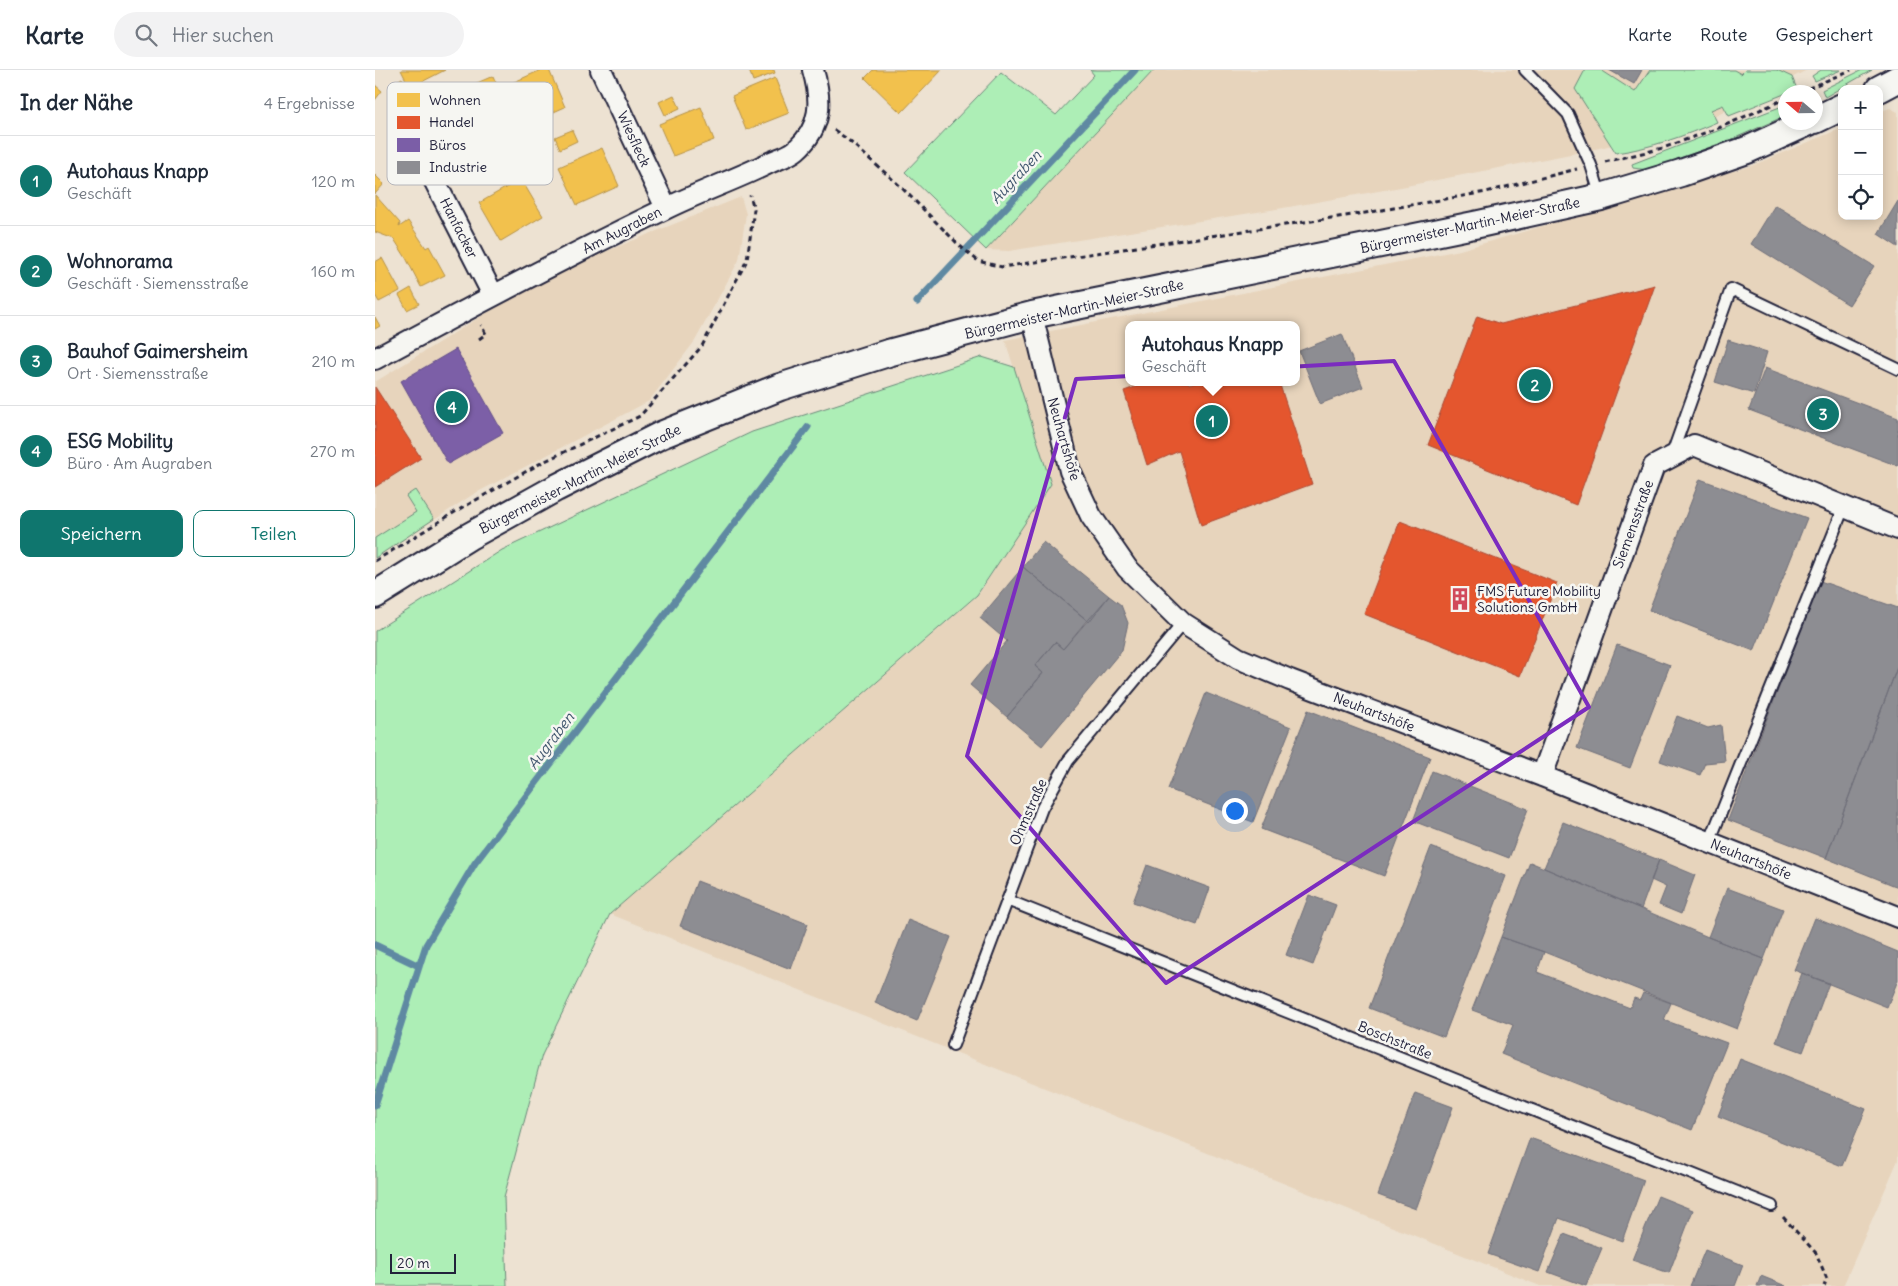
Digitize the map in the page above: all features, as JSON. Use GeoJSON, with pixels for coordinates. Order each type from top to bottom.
{"type":"FeatureCollection","features":[{"type":"Feature","properties":{"kind":"street","name":"Wiesfleck"},"geometry":{"type":"LineString","coordinates":[[601,70],[666,208]]}},
{"type":"Feature","properties":{"kind":"street","name":"Am Augraben"},"geometry":{"type":"LineString","coordinates":[[375,360],[493,295],[666,208],[745,175],[795,151],[806,140],[816,124],[819,91],[813,70]]}},
{"type":"Feature","properties":{"kind":"street"},"geometry":{"type":"LineString","coordinates":[[1823,116],[1838,109]]}},
{"type":"Feature","properties":{"kind":"street","name":"Bürgermeister-Martin-Meier-Straße"},"geometry":{"type":"LineString","coordinates":[[375,595],[468,537],[556,488],[661,435],[780,387],[887,354],[1032,315],[1601,198],[1681,174],[1747,150],[1791,130]]}},
{"type":"Feature","properties":{"kind":"street","name":"Hanfacker"},"geometry":{"type":"LineString","coordinates":[[437,185],[493,295]]}},
{"type":"Feature","properties":{"kind":"street","name":"Neuhartshöfe"},"geometry":{"type":"LineString","coordinates":[[1032,315],[1070,471],[1091,516],[1127,568],[1183,623],[1238,658],[1289,680],[1542,776],[1898,917]]}},
{"type":"Feature","properties":{"kind":"street","name":"Siemensstraße"},"geometry":{"type":"LineString","coordinates":[[1542,776],[1654,466],[1694,445],[1898,529]]}},
{"type":"Feature","properties":{"kind":"lane"},"geometry":{"type":"LineString","coordinates":[[1525,70],[1568,114],[1591,166],[1601,198]]}},
{"type":"Feature","properties":{"kind":"lane"},"geometry":{"type":"LineString","coordinates":[[1671,458],[1731,289],[1898,369]]}},
{"type":"Feature","properties":{"kind":"lane"},"geometry":{"type":"LineString","coordinates":[[1709,842],[1844,507]]}},
{"type":"Feature","properties":{"kind":"lane","name":"Ohmstraße"},"geometry":{"type":"LineString","coordinates":[[953,1044],[1042,808],[1068,761],[1183,623]]}},
{"type":"Feature","properties":{"kind":"lane","name":"Boschstraße"},"geometry":{"type":"LineString","coordinates":[[1007,900],[1773,1206]]}},
{"type":"Feature","properties":{"kind":"path"},"geometry":{"type":"LineString","coordinates":[[1816,85],[1851,70]]}},
{"type":"Feature","properties":{"kind":"path"},"geometry":{"type":"LineString","coordinates":[[816,124],[835,130],[847,139],[899,185],[959,245],[978,261],[1002,267],[1365,213],[1486,192],[1663,148],[1721,127],[1778,102]]}},
{"type":"Feature","properties":{"kind":"path"},"geometry":{"type":"LineString","coordinates":[[375,561],[455,512],[541,463],[640,416],[701,346],[747,260],[754,209],[745,175]]}},
{"type":"Feature","properties":{"kind":"path"},"geometry":{"type":"LineString","coordinates":[[1773,1206],[1816,1253],[1827,1279],[1825,1286]]}},
{"type":"Feature","properties":{"kind":"highlighted area"},"geometry":{"type":"Polygon","coordinates":[[[1394,361],[1589,707],[1166,983],[967,756],[1076,379],[1394,361]]]}},
{"type":"Feature","properties":{"kind":"shaded area"},"geometry":{"type":"Polygon","coordinates":[[[1154,70],[1807,70],[1696,126],[1586,151],[1283,208],[1009,251],[986,250],[1154,70]]]}},
{"type":"Feature","properties":{"kind":"shaded area"},"geometry":{"type":"Polygon","coordinates":[[[1890,108],[1898,112],[1898,1160],[1843,1286],[1540,1286],[610,914],[978,595],[1051,484],[1005,340],[1460,250],[1751,166],[1838,130],[1838,220],[1883,220],[1883,111],[1890,108]]]}},
{"type":"Feature","properties":{"kind":"shaded area"},"geometry":{"type":"Polygon","coordinates":[[[741,197],[746,214],[739,260],[695,341],[649,401],[472,495],[375,559],[375,382],[488,312],[587,259],[741,197]]]}},
{"type":"Feature","properties":{"kind":"green space"},"geometry":{"type":"Polygon","coordinates":[[[1090,70],[1154,70],[986,250],[905,172],[1001,72],[1056,115],[1094,75],[1090,70]]]}},
{"type":"Feature","properties":{"kind":"green space"},"geometry":{"type":"Polygon","coordinates":[[[1585,70],[1601,70],[1635,92],[1650,70],[1734,70],[1741,74],[1745,70],[1777,70],[1792,77],[1795,85],[1778,85],[1778,97],[1729,116],[1723,105],[1711,110],[1717,122],[1692,132],[1642,148],[1616,153],[1575,89],[1585,70]]]}},
{"type":"Feature","properties":{"kind":"green space"},"geometry":{"type":"Polygon","coordinates":[[[1821,70],[1841,70],[1815,81],[1812,76],[1821,70]]]}},
{"type":"Feature","properties":{"kind":"green space"},"geometry":{"type":"Polygon","coordinates":[[[1862,70],[1872,70],[1846,85],[1838,85],[1838,90],[1825,97],[1823,90],[1862,70]]]}},
{"type":"Feature","properties":{"kind":"green space"},"geometry":{"type":"Polygon","coordinates":[[[1778,108],[1778,119],[1735,138],[1648,170],[1633,168],[1632,164],[1778,108]]]}},
{"type":"Feature","properties":{"kind":"green space"},"geometry":{"type":"Polygon","coordinates":[[[982,357],[1014,367],[1051,484],[977,595],[610,914],[542,1055],[504,1197],[507,1286],[375,1286],[375,631],[502,550],[752,432],[982,357]]]}},
{"type":"Feature","properties":{"kind":"green space"},"geometry":{"type":"Polygon","coordinates":[[[415,490],[434,519],[375,558],[375,538],[416,512],[406,496],[415,490]]]}},
{"type":"Feature","properties":{"kind":"building: Wohnen"},"geometry":{"type":"Polygon","coordinates":[[[401,70],[445,70],[422,82],[407,82],[401,70]]]}},
{"type":"Feature","properties":{"kind":"building: Wohnen"},"geometry":{"type":"Polygon","coordinates":[[[541,70],[549,70],[565,107],[553,112],[553,82],[514,82],[541,70]]]}},
{"type":"Feature","properties":{"kind":"building: Wohnen"},"geometry":{"type":"Polygon","coordinates":[[[749,70],[774,70],[775,73],[753,81],[749,70]]]}},
{"type":"Feature","properties":{"kind":"building: Wohnen"},"geometry":{"type":"Polygon","coordinates":[[[873,70],[942,70],[901,113],[865,78],[873,70]]]}},
{"type":"Feature","properties":{"kind":"building: Wohnen"},"geometry":{"type":"Polygon","coordinates":[[[493,76],[496,82],[479,82],[493,76]]]}},
{"type":"Feature","properties":{"kind":"building: Wohnen"},"geometry":{"type":"Polygon","coordinates":[[[402,78],[404,82],[395,82],[402,78]]]}},
{"type":"Feature","properties":{"kind":"building: Wohnen"},"geometry":{"type":"Polygon","coordinates":[[[775,78],[789,113],[746,130],[732,96],[775,78]]]}},
{"type":"Feature","properties":{"kind":"building: Wohnen"},"geometry":{"type":"Polygon","coordinates":[[[375,85],[382,91],[375,100],[375,85]]]}},
{"type":"Feature","properties":{"kind":"building: Wohnen"},"geometry":{"type":"Polygon","coordinates":[[[674,95],[680,108],[665,115],[659,102],[674,95]]]}},
{"type":"Feature","properties":{"kind":"building: Wohnen"},"geometry":{"type":"Polygon","coordinates":[[[701,107],[714,140],[673,156],[659,124],[701,107]]]}},
{"type":"Feature","properties":{"kind":"building: Wohnen"},"geometry":{"type":"Polygon","coordinates":[[[572,130],[577,141],[560,149],[555,137],[572,130]]]}},
{"type":"Feature","properties":{"kind":"building: Wohnen"},"geometry":{"type":"Polygon","coordinates":[[[602,148],[619,186],[577,205],[559,167],[602,148]]]}},
{"type":"Feature","properties":{"kind":"building: Wohnen"},"geometry":{"type":"Polygon","coordinates":[[[375,175],[384,184],[375,194],[375,175]]]}},
{"type":"Feature","properties":{"kind":"building: Wohnen"},"geometry":{"type":"Polygon","coordinates":[[[510,185],[525,185],[543,216],[501,241],[479,203],[510,185]]]}},
{"type":"Feature","properties":{"kind":"building: Wohnen"},"geometry":{"type":"Polygon","coordinates":[[[375,195],[400,223],[399,227],[408,221],[426,248],[429,246],[445,275],[421,287],[394,239],[375,232],[375,195]]]}},
{"type":"Feature","properties":{"kind":"building: Wohnen"},"geometry":{"type":"Polygon","coordinates":[[[382,258],[400,291],[379,302],[375,295],[375,262],[382,258]]]}},
{"type":"Feature","properties":{"kind":"building: Wohnen"},"geometry":{"type":"Polygon","coordinates":[[[411,288],[419,304],[407,310],[399,295],[411,288]]]}},
{"type":"Feature","properties":{"kind":"building: Wohnen"},"geometry":{"type":"Polygon","coordinates":[[[375,317],[380,326],[375,329],[375,317]]]}},
{"type":"Feature","properties":{"kind":"building: Handel"},"geometry":{"type":"Polygon","coordinates":[[[1655,285],[1576,505],[1428,445],[1477,316],[1501,324],[1655,285]]]}},
{"type":"Feature","properties":{"kind":"building: Handel"},"geometry":{"type":"Polygon","coordinates":[[[1138,386],[1280,386],[1312,484],[1201,525],[1179,451],[1147,465],[1124,391],[1138,386]]]}},
{"type":"Feature","properties":{"kind":"building: Handel"},"geometry":{"type":"Polygon","coordinates":[[[375,387],[421,458],[375,487],[375,387]]]}},
{"type":"Feature","properties":{"kind":"building: Handel","name":"FMS Future Mobility Solutions GmbH"},"geometry":{"type":"Polygon","coordinates":[[[1400,521],[1557,583],[1520,676],[1364,614],[1400,521]]]}},
{"type":"Feature","properties":{"kind":"building: Büros"},"geometry":{"type":"Polygon","coordinates":[[[456,349],[503,433],[448,464],[401,381],[456,349]]]}},
{"type":"Feature","properties":{"kind":"building: Industrie"},"geometry":{"type":"Polygon","coordinates":[[[1609,70],[1642,70],[1634,84],[1609,70]]]}},
{"type":"Feature","properties":{"kind":"building: Industrie"},"geometry":{"type":"Polygon","coordinates":[[[1898,201],[1898,247],[1878,234],[1898,201]]]}},
{"type":"Feature","properties":{"kind":"building: Industrie"},"geometry":{"type":"Polygon","coordinates":[[[1775,205],[1874,266],[1849,305],[1751,244],[1775,205]]]}},
{"type":"Feature","properties":{"kind":"building: Industrie"},"geometry":{"type":"Polygon","coordinates":[[[1342,334],[1363,387],[1320,404],[1300,351],[1342,334]]]}},
{"type":"Feature","properties":{"kind":"building: Industrie"},"geometry":{"type":"Polygon","coordinates":[[[1728,340],[1767,352],[1754,394],[1715,382],[1728,340]]]}},
{"type":"Feature","properties":{"kind":"building: Industrie"},"geometry":{"type":"Polygon","coordinates":[[[1765,368],[1898,418],[1898,466],[1749,410],[1765,368]]]}},
{"type":"Feature","properties":{"kind":"building: Industrie"},"geometry":{"type":"Polygon","coordinates":[[[1700,479],[1807,518],[1754,651],[1649,610],[1700,479]]]}},
{"type":"Feature","properties":{"kind":"building: Industrie"},"geometry":{"type":"Polygon","coordinates":[[[1043,542],[1109,596],[1089,622],[1023,567],[1043,542]]]}},
{"type":"Feature","properties":{"kind":"building: Industrie"},"geometry":{"type":"Polygon","coordinates":[[[1023,567],[1087,620],[1063,649],[1055,642],[1035,666],[1043,673],[1007,717],[970,685],[1007,641],[980,618],[1023,567]]]}},
{"type":"Feature","properties":{"kind":"building: Industrie"},"geometry":{"type":"Polygon","coordinates":[[[1820,581],[1898,608],[1898,665],[1826,858],[1728,820],[1820,581]]]}},
{"type":"Feature","properties":{"kind":"building: Industrie"},"geometry":{"type":"Polygon","coordinates":[[[1109,596],[1121,605],[1128,623],[1122,650],[1042,746],[1007,717],[1043,673],[1035,666],[1055,642],[1063,649],[1109,596]]]}},
{"type":"Feature","properties":{"kind":"building: Industrie"},"geometry":{"type":"Polygon","coordinates":[[[1617,645],[1670,665],[1630,768],[1577,748],[1617,645]]]}},
{"type":"Feature","properties":{"kind":"building: Industrie"},"geometry":{"type":"Polygon","coordinates":[[[1898,665],[1898,887],[1826,858],[1898,665]]]}},
{"type":"Feature","properties":{"kind":"building: Industrie"},"geometry":{"type":"Polygon","coordinates":[[[1206,693],[1291,727],[1253,822],[1168,789],[1206,693]]]}},
{"type":"Feature","properties":{"kind":"building: Industrie"},"geometry":{"type":"Polygon","coordinates":[[[1308,710],[1430,757],[1384,876],[1261,829],[1308,710]]]}},
{"type":"Feature","properties":{"kind":"building: Industrie"},"geometry":{"type":"Polygon","coordinates":[[[1677,716],[1708,728],[1721,725],[1725,761],[1705,763],[1700,775],[1660,761],[1677,716]]]}},
{"type":"Feature","properties":{"kind":"building: Industrie"},"geometry":{"type":"Polygon","coordinates":[[[1432,771],[1528,809],[1509,858],[1413,821],[1432,771]]]}},
{"type":"Feature","properties":{"kind":"building: Industrie"},"geometry":{"type":"Polygon","coordinates":[[[1563,822],[1659,860],[1641,909],[1544,868],[1563,822]]]}},
{"type":"Feature","properties":{"kind":"building: Industrie"},"geometry":{"type":"Polygon","coordinates":[[[1431,847],[1506,876],[1444,1037],[1369,1008],[1431,847]]]}},
{"type":"Feature","properties":{"kind":"building: Industrie"},"geometry":{"type":"Polygon","coordinates":[[[1659,860],[1695,875],[1681,914],[1659,905],[1666,887],[1651,880],[1659,860]]]}},
{"type":"Feature","properties":{"kind":"building: Industrie"},"geometry":{"type":"Polygon","coordinates":[[[1530,862],[1764,959],[1737,1029],[1544,952],[1501,937],[1530,862]]]}},
{"type":"Feature","properties":{"kind":"building: Industrie"},"geometry":{"type":"Polygon","coordinates":[[[1147,865],[1210,888],[1197,925],[1133,902],[1147,865]]]}},
{"type":"Feature","properties":{"kind":"building: Industrie"},"geometry":{"type":"Polygon","coordinates":[[[697,881],[808,924],[791,969],[680,926],[697,881]]]}},
{"type":"Feature","properties":{"kind":"building: Industrie"},"geometry":{"type":"Polygon","coordinates":[[[1727,888],[1783,909],[1764,959],[1708,937],[1727,888]]]}},
{"type":"Feature","properties":{"kind":"building: Industrie"},"geometry":{"type":"Polygon","coordinates":[[[1309,895],[1336,905],[1313,965],[1286,955],[1309,895]]]}},
{"type":"Feature","properties":{"kind":"building: Industrie"},"geometry":{"type":"Polygon","coordinates":[[[1815,918],[1898,952],[1898,980],[1887,1007],[1794,970],[1815,918]]]}},
{"type":"Feature","properties":{"kind":"building: Industrie"},"geometry":{"type":"Polygon","coordinates":[[[908,920],[951,937],[917,1021],[875,1003],[908,920]]]}},
{"type":"Feature","properties":{"kind":"building: Industrie"},"geometry":{"type":"Polygon","coordinates":[[[1501,937],[1544,952],[1537,972],[1630,1008],[1634,998],[1640,1000],[1643,993],[1671,1003],[1664,1020],[1727,1043],[1692,1130],[1501,1054],[1513,1025],[1472,1010],[1501,937]]]}},
{"type":"Feature","properties":{"kind":"building: Industrie"},"geometry":{"type":"Polygon","coordinates":[[[1802,973],[1829,983],[1803,1052],[1776,1042],[1802,973]]]}},
{"type":"Feature","properties":{"kind":"building: Industrie"},"geometry":{"type":"Polygon","coordinates":[[[1740,1059],[1866,1109],[1842,1166],[1718,1116],[1740,1059]]]}},
{"type":"Feature","properties":{"kind":"building: Industrie"},"geometry":{"type":"Polygon","coordinates":[[[1415,1093],[1453,1107],[1416,1209],[1378,1195],[1415,1093]]]}},
{"type":"Feature","properties":{"kind":"building: Industrie"},"geometry":{"type":"Polygon","coordinates":[[[1530,1138],[1644,1180],[1622,1241],[1559,1218],[1539,1272],[1488,1254],[1530,1138]]]}},
{"type":"Feature","properties":{"kind":"building: Industrie"},"geometry":{"type":"Polygon","coordinates":[[[1658,1196],[1693,1210],[1669,1273],[1632,1260],[1658,1196]]]}},
{"type":"Feature","properties":{"kind":"building: Industrie"},"geometry":{"type":"Polygon","coordinates":[[[1564,1234],[1602,1248],[1586,1286],[1548,1272],[1564,1234]]]}},
{"type":"Feature","properties":{"kind":"building: Industrie"},"geometry":{"type":"Polygon","coordinates":[[[1705,1250],[1743,1265],[1735,1286],[1690,1286],[1705,1250]]]}},
{"type":"Feature","properties":{"kind":"building: Industrie"},"geometry":{"type":"Polygon","coordinates":[[[1761,1276],[1786,1286],[1757,1286],[1761,1276]]]}},
{"type":"Feature","properties":{"kind":"waterway","name":"Augraben"},"geometry":{"type":"LineString","coordinates":[[917,302],[1135,70]]}},
{"type":"Feature","properties":{"kind":"waterway","name":"Augraben"},"geometry":{"type":"LineString","coordinates":[[375,1105],[426,945],[475,863],[808,427]]}},
{"type":"Feature","properties":{"kind":"waterway"},"geometry":{"type":"LineString","coordinates":[[375,945],[419,966]]}},
{"type":"Feature","properties":{"kind":"place","name":"Wohnorama"},"geometry":{"type":"Point","coordinates":[1535,385]}},
{"type":"Feature","properties":{"kind":"place","name":"ESG Mobility"},"geometry":{"type":"Point","coordinates":[452,407]}},
{"type":"Feature","properties":{"kind":"place","name":"Bauhof Gaimersheim"},"geometry":{"type":"Point","coordinates":[1823,414]}},
{"type":"Feature","properties":{"kind":"place","name":"Autohaus Knapp"},"geometry":{"type":"Point","coordinates":[1212,421]}},
{"type":"Feature","properties":{"kind":"place","name":"FMS Future Mobility Solutions GmbH"},"geometry":{"type":"Point","coordinates":[1460,599]}}]}
